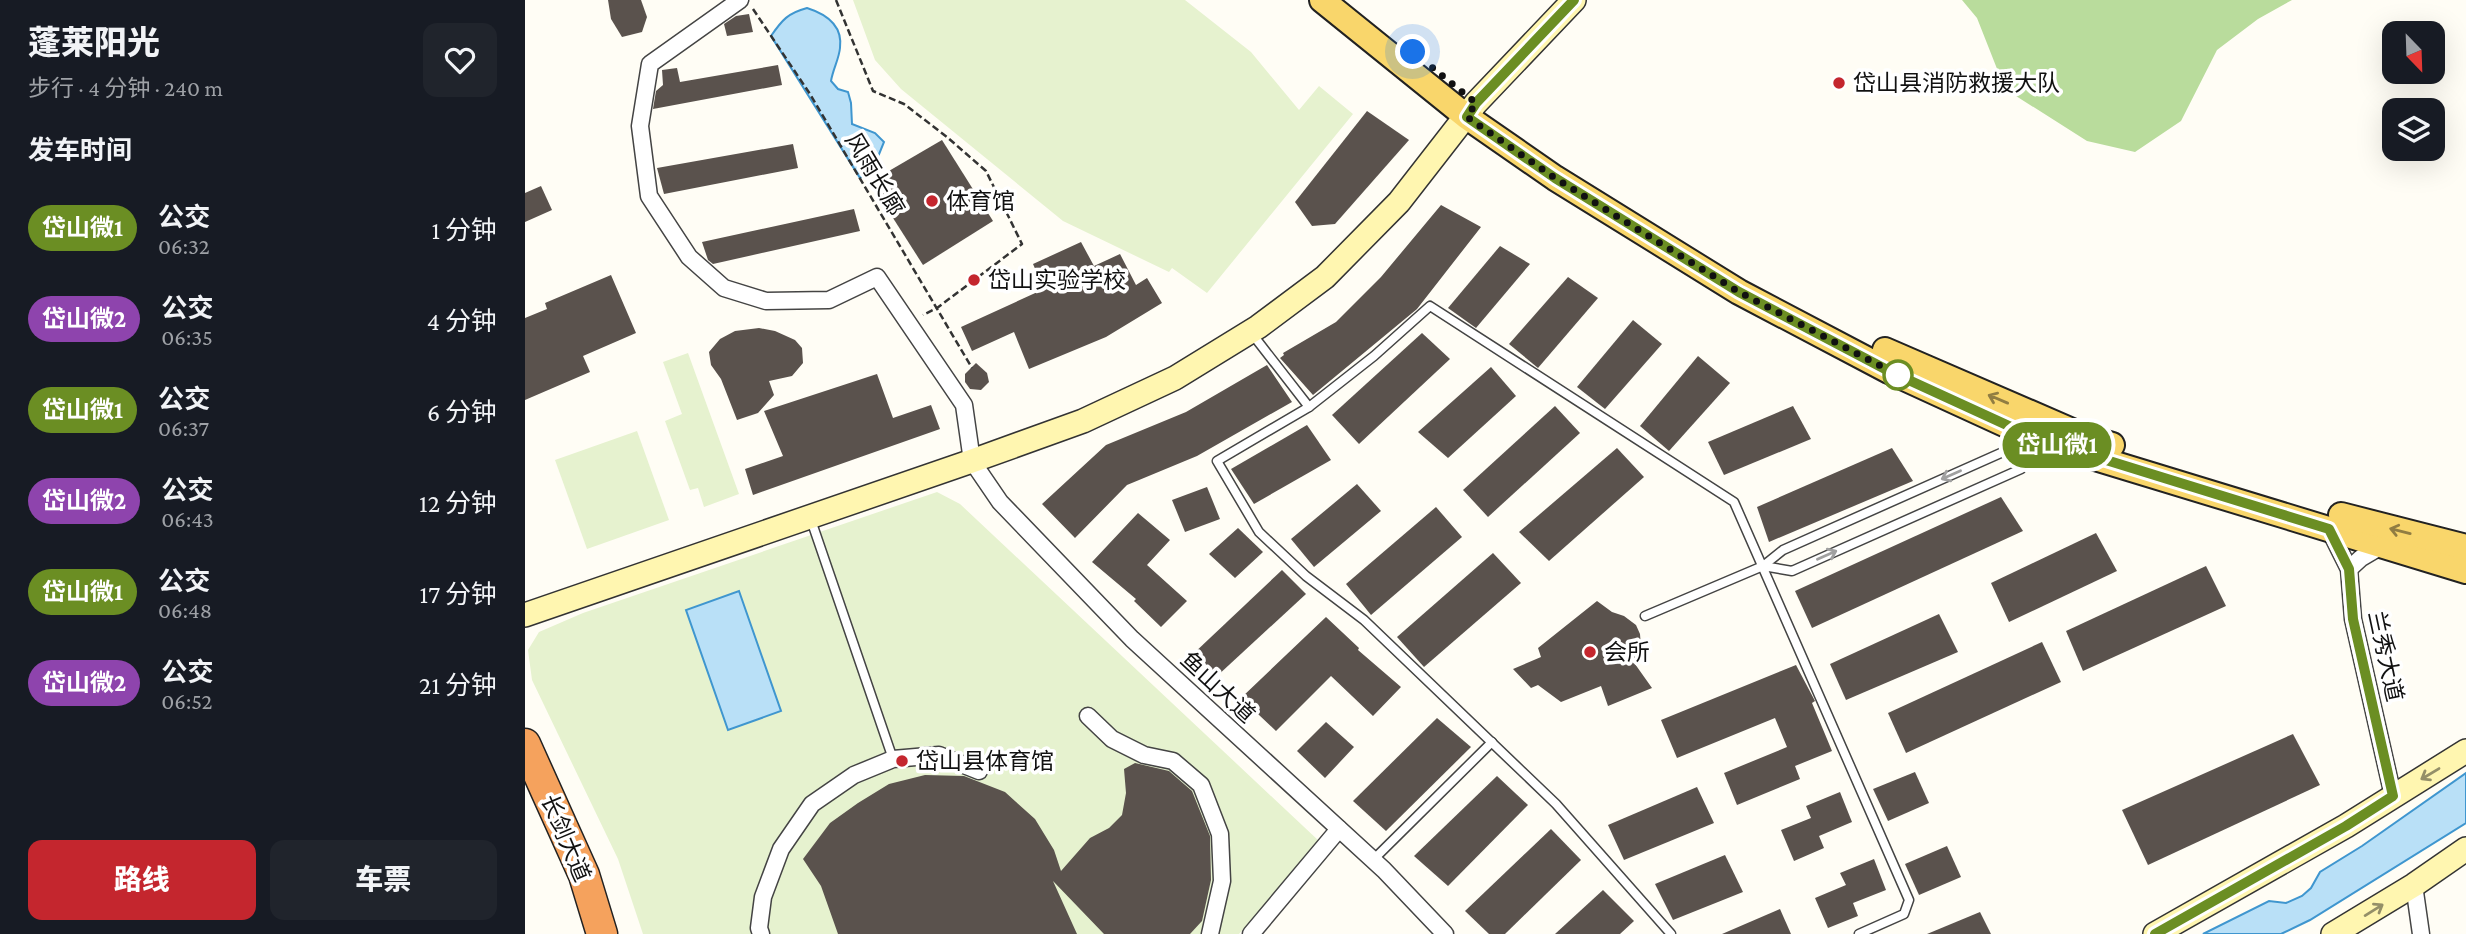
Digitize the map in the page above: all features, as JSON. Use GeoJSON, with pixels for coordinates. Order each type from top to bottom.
{"type":"FeatureCollection","features":[{"type":"Feature","properties":{"kind":"highway","name":"长剑大道"},"geometry":{"type":"LineString","coordinates":[[525,744],[584,875],[602,934]]}},
{"type":"Feature","properties":{"kind":"highway","name":"长剑大道"},"geometry":{"type":"LineString","coordinates":[[525,786],[569,884],[585,934]]}},
{"type":"Feature","properties":{"kind":"main road"},"geometry":{"type":"LineString","coordinates":[[1322,0],[1472,110],[1747,278],[1897,356],[2086,437],[2361,521],[2466,547]]}},
{"type":"Feature","properties":{"kind":"main road"},"geometry":{"type":"LineString","coordinates":[[1349,0],[1472,110],[1555,178],[1739,292],[1889,371],[2035,438],[2466,571]]}},
{"type":"Feature","properties":{"kind":"street"},"geometry":{"type":"LineString","coordinates":[[740,0],[650,64],[640,127],[649,196],[689,257],[724,288],[766,301],[829,300],[877,277],[964,405],[972,461]]}},
{"type":"Feature","properties":{"kind":"street"},"geometry":{"type":"LineString","coordinates":[[525,615],[1083,421],[1175,377],[1251,332],[1325,277],[1399,202],[1472,110],[1574,0]]}},
{"type":"Feature","properties":{"kind":"street","name":"鱼山大道"},"geometry":{"type":"LineString","coordinates":[[972,461],[1000,502],[1132,639],[1373,860],[1445,934]]}},
{"type":"Feature","properties":{"kind":"street","name":"兰秀大道"},"geometry":{"type":"LineString","coordinates":[[2329,529],[2349,569],[2353,619],[2393,796]]}},
{"type":"Feature","properties":{"kind":"street"},"geometry":{"type":"LineString","coordinates":[[2349,569],[2383,545]]}},
{"type":"Feature","properties":{"kind":"street"},"geometry":{"type":"LineString","coordinates":[[1088,716],[1112,739],[1144,755],[1173,761],[1201,785],[1220,834],[1222,881],[1210,934]]}},
{"type":"Feature","properties":{"kind":"street"},"geometry":{"type":"LineString","coordinates":[[2155,934],[2335,833],[2466,751]]}},
{"type":"Feature","properties":{"kind":"street"},"geometry":{"type":"LineString","coordinates":[[761,934],[759,928],[763,897],[781,849],[812,804],[854,775],[893,759],[939,755],[979,771]]}},
{"type":"Feature","properties":{"kind":"street"},"geometry":{"type":"LineString","coordinates":[[1251,934],[1339,829]]}},
{"type":"Feature","properties":{"kind":"street"},"geometry":{"type":"LineString","coordinates":[[2333,934],[2414,886],[2466,849]]}},
{"type":"Feature","properties":{"kind":"street"},"geometry":{"type":"LineString","coordinates":[[2414,886],[2421,934]]}},
{"type":"Feature","properties":{"kind":"lane"},"geometry":{"type":"LineString","coordinates":[[1671,934],[1556,804],[1364,620],[1306,576],[1259,532],[1217,461],[1309,407],[1430,306],[1734,502],[1909,900],[1904,914],[1872,931],[1859,934]]}},
{"type":"Feature","properties":{"kind":"lane"},"geometry":{"type":"LineString","coordinates":[[1251,332],[1309,407]]}},
{"type":"Feature","properties":{"kind":"lane"},"geometry":{"type":"LineString","coordinates":[[1645,616],[1763,566],[1783,550],[2035,438]]}},
{"type":"Feature","properties":{"kind":"lane"},"geometry":{"type":"LineString","coordinates":[[1763,566],[1792,571],[2021,469],[2035,438]]}},
{"type":"Feature","properties":{"kind":"lane"},"geometry":{"type":"LineString","coordinates":[[810,518],[893,759]]}},
{"type":"Feature","properties":{"kind":"lane"},"geometry":{"type":"LineString","coordinates":[[1373,860],[1492,742]]}},
{"type":"Feature","properties":{"kind":"path","name":"风雨长廊"},"geometry":{"type":"LineString","coordinates":[[747,0],[810,94],[972,368]]}},
{"type":"Feature","properties":{"kind":"path"},"geometry":{"type":"LineString","coordinates":[[836,0],[873,91],[904,104],[986,171],[1022,244],[937,308]]}},
{"type":"Feature","properties":{"kind":"green space"},"geometry":{"type":"Polygon","coordinates":[[[853,0],[1185,0],[1251,52],[1299,110],[1319,86],[1353,114],[1207,293],[1172,268],[1169,272],[1063,221],[901,89],[875,60],[853,0]]]}},
{"type":"Feature","properties":{"kind":"green space"},"geometry":{"type":"Polygon","coordinates":[[[1962,0],[2292,0],[2258,19],[2217,50],[2181,121],[2135,152],[2087,141],[2005,89],[1977,18],[1962,0]]]}},
{"type":"Feature","properties":{"kind":"green space"},"geometry":{"type":"Polygon","coordinates":[[[688,353],[739,494],[704,507],[698,488],[690,490],[665,421],[682,414],[663,362],[688,353]]]}},
{"type":"Feature","properties":{"kind":"green space"},"geometry":{"type":"Polygon","coordinates":[[[637,431],[669,520],[587,549],[555,460],[637,431]]]}},
{"type":"Feature","properties":{"kind":"green space","name":"岱山县体育馆"},"geometry":{"type":"Polygon","coordinates":[[[937,492],[960,504],[1319,841],[1239,934],[643,934],[618,859],[532,680],[528,650],[539,632],[583,613],[937,492]]]}},
{"type":"Feature","properties":{"kind":"water"},"geometry":{"type":"Polygon","coordinates":[[[807,8],[827,17],[839,33],[839,52],[831,81],[838,89],[848,92],[852,124],[875,133],[884,142],[873,169],[860,178],[771,36],[786,18],[807,8]]]}},
{"type":"Feature","properties":{"kind":"water"},"geometry":{"type":"Polygon","coordinates":[[[739,591],[781,711],[728,730],[686,610],[739,591]]]}},
{"type":"Feature","properties":{"kind":"water"},"geometry":{"type":"Polygon","coordinates":[[[2466,773],[2466,823],[2310,920],[2281,934],[2203,934],[2269,901],[2286,903],[2302,896],[2311,888],[2320,872],[2466,773]]]}},
{"type":"Feature","properties":{"kind":"building"},"geometry":{"type":"Polygon","coordinates":[[[608,0],[641,0],[647,17],[642,32],[622,37],[611,19],[608,0]]]}},
{"type":"Feature","properties":{"kind":"building"},"geometry":{"type":"Polygon","coordinates":[[[749,14],[753,32],[727,36],[724,24],[736,16],[749,14]]]}},
{"type":"Feature","properties":{"kind":"building"},"geometry":{"type":"Polygon","coordinates":[[[778,65],[782,85],[653,109],[656,91],[663,85],[662,70],[677,68],[680,82],[778,65]]]}},
{"type":"Feature","properties":{"kind":"building"},"geometry":{"type":"Polygon","coordinates":[[[1367,111],[1409,140],[1335,224],[1312,226],[1295,202],[1367,111]]]}},
{"type":"Feature","properties":{"kind":"building","name":"体育馆"},"geometry":{"type":"Polygon","coordinates":[[[942,140],[993,221],[923,265],[870,182],[942,140]]]}},
{"type":"Feature","properties":{"kind":"building"},"geometry":{"type":"Polygon","coordinates":[[[793,144],[798,168],[664,194],[657,168],[793,144]]]}},
{"type":"Feature","properties":{"kind":"building"},"geometry":{"type":"Polygon","coordinates":[[[541,186],[552,210],[525,222],[525,193],[541,186]]]}},
{"type":"Feature","properties":{"kind":"building"},"geometry":{"type":"Polygon","coordinates":[[[1441,205],[1481,227],[1417,309],[1313,395],[1280,358],[1283,353],[1336,322],[1381,277],[1441,205]]]}},
{"type":"Feature","properties":{"kind":"building"},"geometry":{"type":"Polygon","coordinates":[[[854,209],[860,231],[713,264],[708,260],[702,242],[854,209]]]}},
{"type":"Feature","properties":{"kind":"building"},"geometry":{"type":"Polygon","coordinates":[[[1081,242],[1094,266],[1120,254],[1136,285],[1147,278],[1162,303],[1106,337],[1029,369],[1014,332],[972,351],[961,327],[1044,289],[1033,264],[1081,242]]]}},
{"type":"Feature","properties":{"kind":"building"},"geometry":{"type":"Polygon","coordinates":[[[1500,246],[1530,264],[1476,328],[1448,308],[1500,246]]]}},
{"type":"Feature","properties":{"kind":"building"},"geometry":{"type":"Polygon","coordinates":[[[611,275],[636,333],[583,356],[590,372],[525,400],[525,318],[547,309],[545,303],[611,275]]]}},
{"type":"Feature","properties":{"kind":"building"},"geometry":{"type":"Polygon","coordinates":[[[1568,277],[1598,298],[1538,368],[1509,344],[1568,277]]]}},
{"type":"Feature","properties":{"kind":"building"},"geometry":{"type":"Polygon","coordinates":[[[1633,320],[1662,344],[1605,409],[1577,387],[1633,320]]]}},
{"type":"Feature","properties":{"kind":"building"},"geometry":{"type":"Polygon","coordinates":[[[759,328],[775,331],[795,340],[802,348],[803,363],[792,376],[769,381],[774,395],[758,413],[737,420],[721,379],[711,365],[709,352],[720,339],[735,331],[759,328]]]}},
{"type":"Feature","properties":{"kind":"building"},"geometry":{"type":"Polygon","coordinates":[[[1422,333],[1450,359],[1359,444],[1332,415],[1422,333]]]}},
{"type":"Feature","properties":{"kind":"building"},"geometry":{"type":"Polygon","coordinates":[[[1698,356],[1730,383],[1669,451],[1640,426],[1698,356]]]}},
{"type":"Feature","properties":{"kind":"building"},"geometry":{"type":"Polygon","coordinates":[[[976,363],[987,373],[989,382],[981,390],[970,389],[965,382],[965,374],[976,363]]]}},
{"type":"Feature","properties":{"kind":"building"},"geometry":{"type":"Polygon","coordinates":[[[1267,365],[1292,402],[1197,456],[1127,485],[1075,538],[1042,504],[1106,445],[1186,412],[1267,365]]]}},
{"type":"Feature","properties":{"kind":"building"},"geometry":{"type":"Polygon","coordinates":[[[1491,367],[1516,396],[1448,458],[1418,432],[1491,367]]]}},
{"type":"Feature","properties":{"kind":"building"},"geometry":{"type":"Polygon","coordinates":[[[877,374],[893,418],[931,405],[940,429],[753,495],[745,469],[783,456],[764,411],[877,374]]]}},
{"type":"Feature","properties":{"kind":"building"},"geometry":{"type":"Polygon","coordinates":[[[1555,406],[1580,433],[1488,517],[1463,490],[1555,406]]]}},
{"type":"Feature","properties":{"kind":"building"},"geometry":{"type":"Polygon","coordinates":[[[1793,406],[1811,439],[1724,475],[1708,442],[1793,406]]]}},
{"type":"Feature","properties":{"kind":"building"},"geometry":{"type":"Polygon","coordinates":[[[1307,425],[1331,460],[1254,504],[1231,469],[1307,425]]]}},
{"type":"Feature","properties":{"kind":"building"},"geometry":{"type":"Polygon","coordinates":[[[1617,448],[1644,477],[1549,561],[1519,532],[1617,448]]]}},
{"type":"Feature","properties":{"kind":"building"},"geometry":{"type":"Polygon","coordinates":[[[1892,448],[1913,481],[1769,542],[1757,507],[1892,448]]]}},
{"type":"Feature","properties":{"kind":"building"},"geometry":{"type":"Polygon","coordinates":[[[1357,484],[1381,511],[1314,567],[1291,539],[1357,484]]]}},
{"type":"Feature","properties":{"kind":"building"},"geometry":{"type":"Polygon","coordinates":[[[1207,487],[1220,519],[1185,532],[1172,500],[1207,487]]]}},
{"type":"Feature","properties":{"kind":"building"},"geometry":{"type":"Polygon","coordinates":[[[2001,497],[2023,531],[1812,628],[1795,591],[2001,497]]]}},
{"type":"Feature","properties":{"kind":"building"},"geometry":{"type":"Polygon","coordinates":[[[1436,507],[1462,537],[1371,615],[1346,584],[1436,507]]]}},
{"type":"Feature","properties":{"kind":"building"},"geometry":{"type":"Polygon","coordinates":[[[1138,513],[1170,540],[1147,565],[1187,601],[1161,627],[1134,601],[1136,599],[1092,562],[1138,513]]]}},
{"type":"Feature","properties":{"kind":"building"},"geometry":{"type":"Polygon","coordinates":[[[1238,528],[1263,552],[1235,578],[1209,554],[1238,528]]]}},
{"type":"Feature","properties":{"kind":"building"},"geometry":{"type":"Polygon","coordinates":[[[2096,533],[2117,571],[2009,622],[1991,583],[2096,533]]]}},
{"type":"Feature","properties":{"kind":"building"},"geometry":{"type":"Polygon","coordinates":[[[1493,553],[1521,583],[1424,667],[1397,637],[1493,553]]]}},
{"type":"Feature","properties":{"kind":"building"},"geometry":{"type":"Polygon","coordinates":[[[2206,566],[2226,606],[2083,671],[2066,631],[2206,566]]]}},
{"type":"Feature","properties":{"kind":"building"},"geometry":{"type":"Polygon","coordinates":[[[1282,570],[1306,594],[1216,677],[1192,655],[1282,570]]]}},
{"type":"Feature","properties":{"kind":"building","name":"会所"},"geometry":{"type":"Polygon","coordinates":[[[1597,601],[1636,625],[1640,634],[1641,656],[1635,664],[1652,688],[1608,706],[1601,686],[1561,702],[1538,685],[1531,688],[1513,669],[1541,657],[1538,648],[1597,601]]]}},
{"type":"Feature","properties":{"kind":"building"},"geometry":{"type":"Polygon","coordinates":[[[1939,614],[1958,652],[1846,700],[1830,664],[1939,614]]]}},
{"type":"Feature","properties":{"kind":"building"},"geometry":{"type":"Polygon","coordinates":[[[1326,617],[1359,648],[1358,650],[1401,687],[1373,716],[1331,676],[1276,731],[1241,698],[1326,617]]]}},
{"type":"Feature","properties":{"kind":"building"},"geometry":{"type":"Polygon","coordinates":[[[2042,642],[2061,682],[1906,753],[1888,713],[2042,642]]]}},
{"type":"Feature","properties":{"kind":"building"},"geometry":{"type":"Polygon","coordinates":[[[1796,665],[1815,701],[1812,703],[1832,751],[1795,766],[1800,779],[1737,805],[1724,773],[1787,747],[1775,718],[1677,758],[1661,720],[1796,665]]]}},
{"type":"Feature","properties":{"kind":"building"},"geometry":{"type":"Polygon","coordinates":[[[1437,718],[1471,747],[1386,831],[1353,801],[1437,718]]]}},
{"type":"Feature","properties":{"kind":"building"},"geometry":{"type":"Polygon","coordinates":[[[1326,722],[1354,747],[1325,778],[1297,751],[1326,722]]]}},
{"type":"Feature","properties":{"kind":"building"},"geometry":{"type":"Polygon","coordinates":[[[2293,734],[2320,785],[2148,865],[2122,810],[2293,734]]]}},
{"type":"Feature","properties":{"kind":"building"},"geometry":{"type":"Polygon","coordinates":[[[1135,763],[1169,771],[1192,791],[1210,836],[1211,880],[1202,921],[1190,934],[1104,934],[1053,881],[1077,934],[838,934],[821,886],[803,859],[830,823],[889,784],[925,775],[964,776],[1005,792],[1035,819],[1054,850],[1061,871],[1090,838],[1109,828],[1122,815],[1126,793],[1124,769],[1135,763]]]}},
{"type":"Feature","properties":{"kind":"building"},"geometry":{"type":"Polygon","coordinates":[[[1915,772],[1929,803],[1888,821],[1873,789],[1915,772]]]}},
{"type":"Feature","properties":{"kind":"building"},"geometry":{"type":"Polygon","coordinates":[[[1497,776],[1528,805],[1448,886],[1414,856],[1497,776]]]}},
{"type":"Feature","properties":{"kind":"building"},"geometry":{"type":"Polygon","coordinates":[[[1697,787],[1714,823],[1624,860],[1608,825],[1697,787]]]}},
{"type":"Feature","properties":{"kind":"building"},"geometry":{"type":"Polygon","coordinates":[[[1840,792],[1852,822],[1819,836],[1824,848],[1794,861],[1781,830],[1811,818],[1806,806],[1840,792]]]}},
{"type":"Feature","properties":{"kind":"building"},"geometry":{"type":"Polygon","coordinates":[[[1551,829],[1581,860],[1505,934],[1489,934],[1465,911],[1551,829]]]}},
{"type":"Feature","properties":{"kind":"building"},"geometry":{"type":"Polygon","coordinates":[[[1947,846],[1961,877],[1919,895],[1905,864],[1947,846]]]}},
{"type":"Feature","properties":{"kind":"building"},"geometry":{"type":"Polygon","coordinates":[[[1725,855],[1743,892],[1673,920],[1655,884],[1725,855]]]}},
{"type":"Feature","properties":{"kind":"building"},"geometry":{"type":"Polygon","coordinates":[[[1874,859],[1886,890],[1853,903],[1858,916],[1828,928],[1815,898],[1846,885],[1840,873],[1874,859]]]}},
{"type":"Feature","properties":{"kind":"building"},"geometry":{"type":"Polygon","coordinates":[[[1603,890],[1634,921],[1620,934],[1555,934],[1603,890]]]}},
{"type":"Feature","properties":{"kind":"building"},"geometry":{"type":"Polygon","coordinates":[[[1780,909],[1791,934],[1722,934],[1780,909]]]}},
{"type":"Feature","properties":{"kind":"building"},"geometry":{"type":"Polygon","coordinates":[[[1980,912],[1991,934],[1927,934],[1980,912]]]}},
{"type":"Feature","properties":{"kind":"bus line","name":"岱山微1"},"geometry":{"type":"LineString","coordinates":[[1574,0],[1476,103],[1467,117],[1555,178],[1739,292],[1889,371],[2035,438],[2329,529],[2349,569],[2353,619],[2393,796],[2346,826],[2155,934]]}},
{"type":"Feature","properties":{"kind":"place","name":"岱山县消防救援大队"},"geometry":{"type":"Point","coordinates":[1839,83]}},
{"type":"Feature","properties":{"kind":"place","name":"体育馆"},"geometry":{"type":"Point","coordinates":[932,201]}},
{"type":"Feature","properties":{"kind":"place","name":"岱山实验学校"},"geometry":{"type":"Point","coordinates":[974,280]}},
{"type":"Feature","properties":{"kind":"place","name":"会所"},"geometry":{"type":"Point","coordinates":[1590,652]}},
{"type":"Feature","properties":{"kind":"place","name":"岱山县体育馆"},"geometry":{"type":"Point","coordinates":[902,761]}},
{"type":"Feature","properties":{"kind":"route"},"geometry":{"type":"LineString","coordinates":[[1413,52],[1476,103],[1467,117],[1555,178],[1739,292],[1898,375]]}}]}
